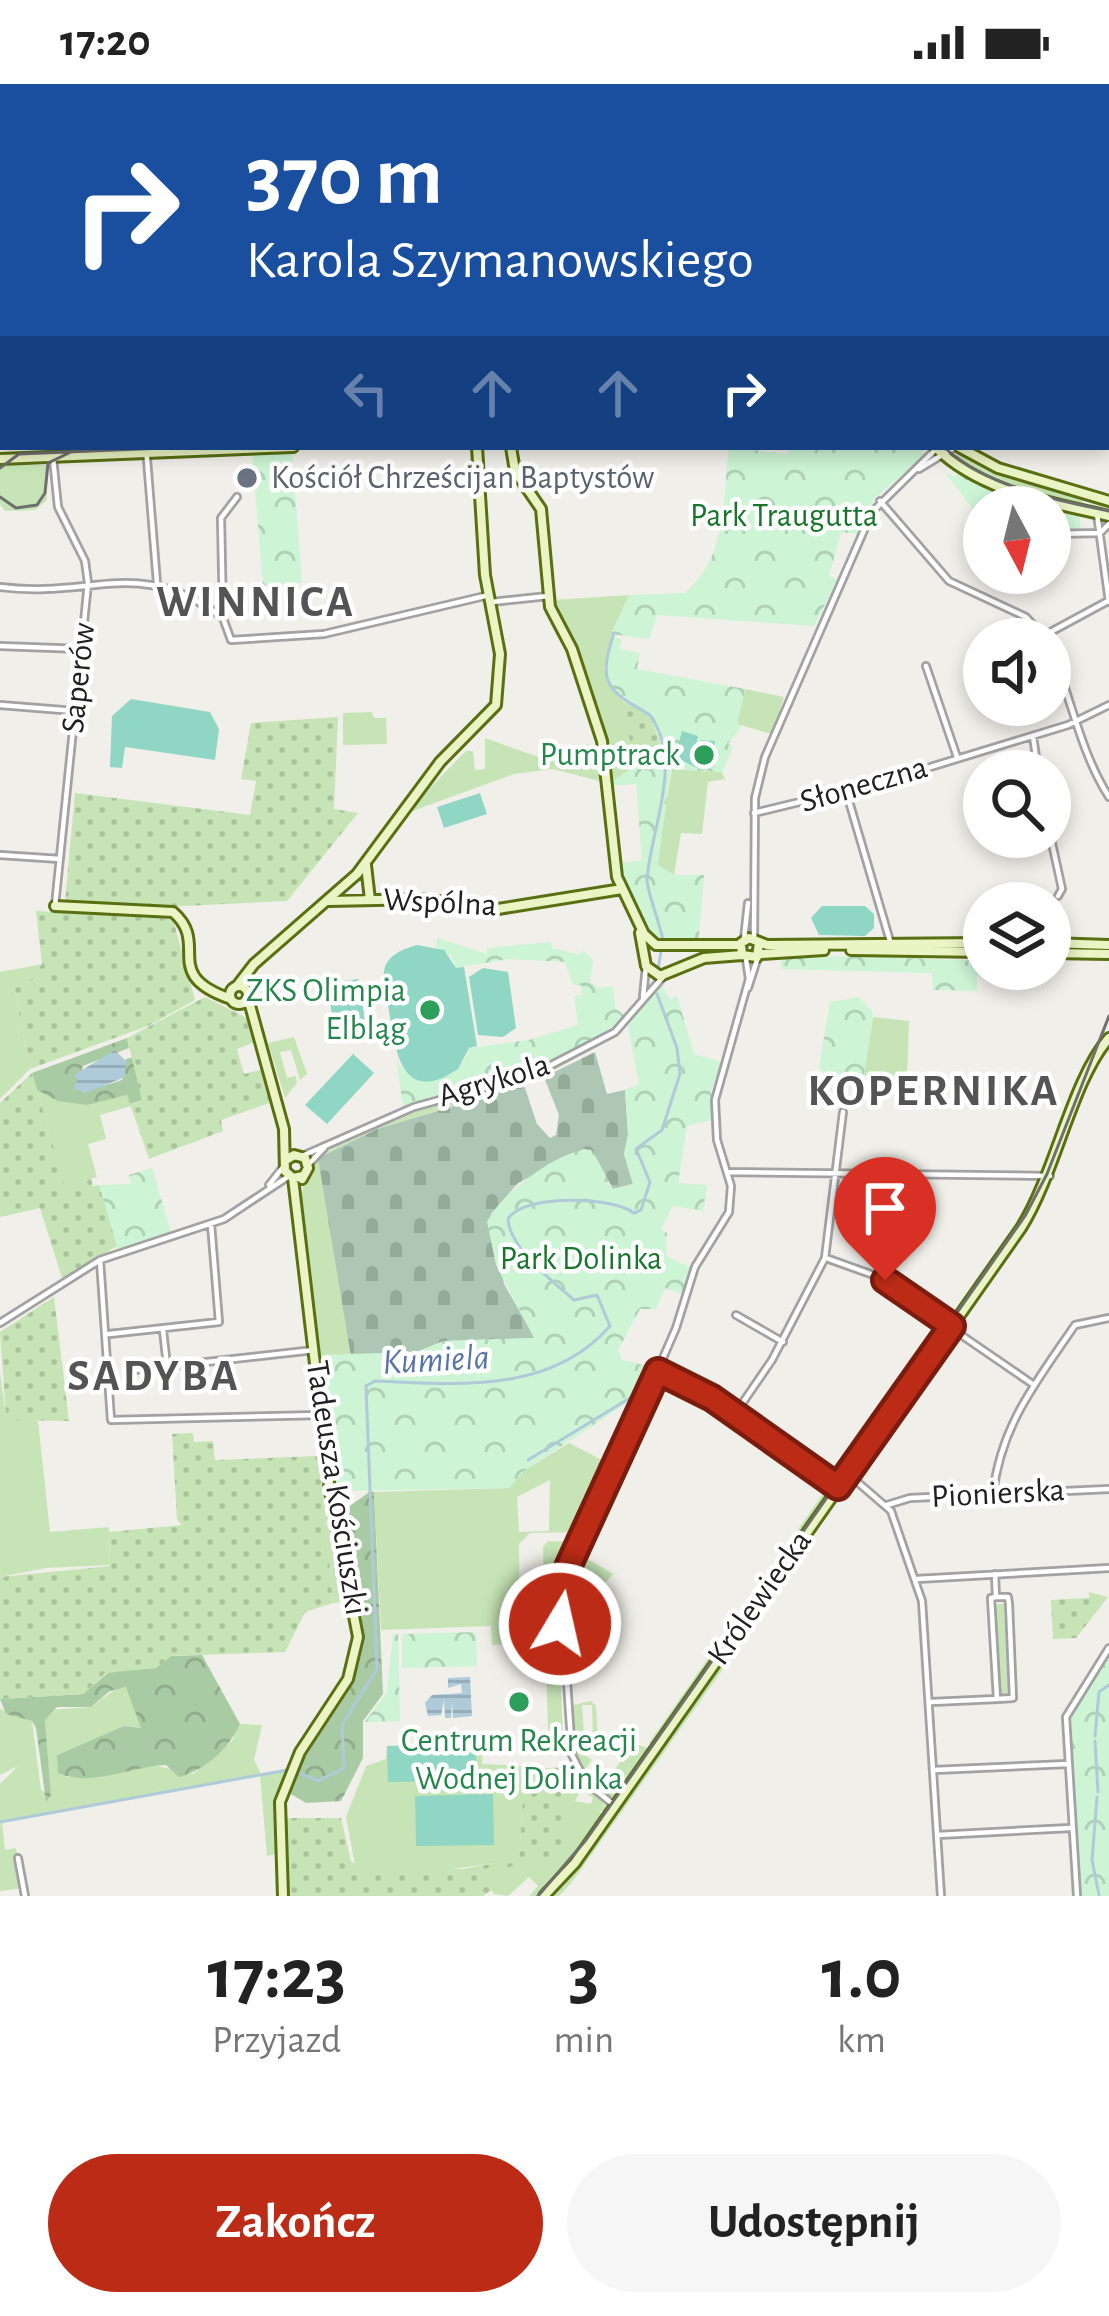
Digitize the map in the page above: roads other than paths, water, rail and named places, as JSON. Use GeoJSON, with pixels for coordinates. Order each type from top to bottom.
{"type":"FeatureCollection","features":[{"type":"Feature","properties":{"kind":"street"},"geometry":{"type":"LineString","coordinates":[[0,459],[146,450],[158,583]]}},
{"type":"Feature","properties":{"kind":"street"},"geometry":{"type":"LineString","coordinates":[[55,905],[176,914],[185,929],[193,979],[209,991],[239,994],[247,972],[365,863],[444,758],[494,710],[501,685],[477,450]]}},
{"type":"Feature","properties":{"kind":"street"},"geometry":{"type":"LineString","coordinates":[[512,450],[515,471],[541,509],[548,596],[604,748],[614,860],[622,889],[647,938],[676,948],[963,948]]}},
{"type":"Feature","properties":{"kind":"street"},"geometry":{"type":"LineString","coordinates":[[615,1806],[586,1782],[572,1755],[560,1606],[568,1567],[658,1371],[695,1267],[729,1212],[728,1172],[715,1130],[715,1100],[745,993],[754,813],[765,757],[880,501],[937,450]]}},
{"type":"Feature","properties":{"kind":"street"},"geometry":{"type":"LineString","coordinates":[[939,450],[987,483],[1109,520],[1100,533]]}},
{"type":"Feature","properties":{"kind":"street"},"geometry":{"type":"LineString","coordinates":[[962,450],[982,461],[1109,502]]}},
{"type":"Feature","properties":{"kind":"street"},"geometry":{"type":"LineString","coordinates":[[973,450],[982,461]]}},
{"type":"Feature","properties":{"kind":"street","name":"Saperów"},"geometry":{"type":"LineString","coordinates":[[53,457],[58,506],[85,561],[88,588],[55,905]]}},
{"type":"Feature","properties":{"kind":"street"},"geometry":{"type":"LineString","coordinates":[[237,497],[221,518],[223,618],[231,640],[284,640],[491,599],[548,596]]}},
{"type":"Feature","properties":{"kind":"street"},"geometry":{"type":"LineString","coordinates":[[880,501],[944,578],[1027,618]]}},
{"type":"Feature","properties":{"kind":"street"},"geometry":{"type":"LineString","coordinates":[[1071,623],[1109,602],[1097,514]]}},
{"type":"Feature","properties":{"kind":"street"},"geometry":{"type":"LineString","coordinates":[[1071,534],[1100,533]]}},
{"type":"Feature","properties":{"kind":"street"},"geometry":{"type":"LineString","coordinates":[[1099,548],[1109,552]]}},
{"type":"Feature","properties":{"kind":"street"},"geometry":{"type":"LineString","coordinates":[[0,587],[158,583],[190,595],[223,618]]}},
{"type":"Feature","properties":{"kind":"street"},"geometry":{"type":"LineString","coordinates":[[0,646],[82,649]]}},
{"type":"Feature","properties":{"kind":"street"},"geometry":{"type":"LineString","coordinates":[[926,666],[957,758]]}},
{"type":"Feature","properties":{"kind":"street"},"geometry":{"type":"LineString","coordinates":[[1071,699],[1090,764],[1109,796]]}},
{"type":"Feature","properties":{"kind":"street","name":"Słoneczna"},"geometry":{"type":"LineString","coordinates":[[754,813],[1034,736],[1080,721],[1109,705]]}},
{"type":"Feature","properties":{"kind":"street"},"geometry":{"type":"LineString","coordinates":[[0,706],[75,711]]}},
{"type":"Feature","properties":{"kind":"street"},"geometry":{"type":"LineString","coordinates":[[1034,736],[1036,750]]}},
{"type":"Feature","properties":{"kind":"street"},"geometry":{"type":"LineString","coordinates":[[846,791],[890,944]]}},
{"type":"Feature","properties":{"kind":"street"},"geometry":{"type":"LineString","coordinates":[[0,855],[60,860]]}},
{"type":"Feature","properties":{"kind":"street"},"geometry":{"type":"LineString","coordinates":[[365,863],[370,900]]}},
{"type":"Feature","properties":{"kind":"street","name":"Wspólna"},"geometry":{"type":"LineString","coordinates":[[328,901],[498,909],[622,889]]}},
{"type":"Feature","properties":{"kind":"street"},"geometry":{"type":"LineString","coordinates":[[637,920],[645,963],[641,1003]]}},
{"type":"Feature","properties":{"kind":"street"},"geometry":{"type":"LineString","coordinates":[[645,963],[663,977],[712,956],[750,949],[890,944],[963,947]]}},
{"type":"Feature","properties":{"kind":"street"},"geometry":{"type":"LineString","coordinates":[[645,963],[660,946]]}},
{"type":"Feature","properties":{"kind":"street"},"geometry":{"type":"LineString","coordinates":[[1071,947],[1107,953]]}},
{"type":"Feature","properties":{"kind":"street"},"geometry":{"type":"LineString","coordinates":[[676,948],[679,969]]}},
{"type":"Feature","properties":{"kind":"street"},"geometry":{"type":"LineString","coordinates":[[1071,953],[1107,953]]}},
{"type":"Feature","properties":{"kind":"street","name":"Agrykola"},"geometry":{"type":"LineString","coordinates":[[302,1159],[427,1102],[534,1075],[615,1032],[663,977]]}},
{"type":"Feature","properties":{"kind":"street","name":"Tadeusza Kościuszki"},"geometry":{"type":"LineString","coordinates":[[239,994],[255,1019],[299,1204],[321,1415],[358,1641],[348,1679],[289,1776],[277,1822],[283,1896]]}},
{"type":"Feature","properties":{"kind":"street","name":"Królewiecka"},"geometry":{"type":"LineString","coordinates":[[544,1896],[615,1806],[1021,1228],[1050,1176],[1090,1063],[1108,1042]]}},
{"type":"Feature","properties":{"kind":"street"},"geometry":{"type":"LineString","coordinates":[[735,1414],[783,1342],[825,1258],[843,1112]]}},
{"type":"Feature","properties":{"kind":"street","name":"Tadeusza Kościuszki"},"geometry":{"type":"LineString","coordinates":[[284,1129],[302,1159]]}},
{"type":"Feature","properties":{"kind":"street"},"geometry":{"type":"LineString","coordinates":[[291,1171],[302,1159]]}},
{"type":"Feature","properties":{"kind":"street"},"geometry":{"type":"LineString","coordinates":[[0,1324],[100,1261],[211,1224],[266,1190],[302,1159]]}},
{"type":"Feature","properties":{"kind":"street"},"geometry":{"type":"LineString","coordinates":[[728,1172],[1050,1176]]}},
{"type":"Feature","properties":{"kind":"street"},"geometry":{"type":"LineString","coordinates":[[211,1224],[221,1320],[108,1334],[102,1340],[111,1420],[321,1415]]}},
{"type":"Feature","properties":{"kind":"street"},"geometry":{"type":"LineString","coordinates":[[825,1258],[879,1276],[1034,1385]]}},
{"type":"Feature","properties":{"kind":"street"},"geometry":{"type":"LineString","coordinates":[[100,1261],[108,1334]]}},
{"type":"Feature","properties":{"kind":"street"},"geometry":{"type":"LineString","coordinates":[[736,1315],[783,1342]]}},
{"type":"Feature","properties":{"kind":"street"},"geometry":{"type":"LineString","coordinates":[[993,1495],[1004,1438],[1034,1385],[1077,1324],[1109,1318]]}},
{"type":"Feature","properties":{"kind":"street"},"geometry":{"type":"LineString","coordinates":[[163,1328],[167,1366]]}},
{"type":"Feature","properties":{"kind":"street"},"geometry":{"type":"LineString","coordinates":[[134,1370],[314,1350]]}},
{"type":"Feature","properties":{"kind":"street"},"geometry":{"type":"LineString","coordinates":[[658,1371],[735,1414],[838,1487]]}},
{"type":"Feature","properties":{"kind":"street"},"geometry":{"type":"LineString","coordinates":[[848,1473],[887,1505],[926,1620],[941,1896]]}},
{"type":"Feature","properties":{"kind":"street","name":"Pionierska"},"geometry":{"type":"LineString","coordinates":[[887,1505],[910,1498],[1109,1489]]}},
{"type":"Feature","properties":{"kind":"street"},"geometry":{"type":"LineString","coordinates":[[916,1580],[1109,1568]]}},
{"type":"Feature","properties":{"kind":"street"},"geometry":{"type":"LineString","coordinates":[[995,1574],[996,1598]]}},
{"type":"Feature","properties":{"kind":"street"},"geometry":{"type":"LineString","coordinates":[[931,1702],[997,1699],[1012,1698],[1008,1597],[991,1598],[997,1699]]}},
{"type":"Feature","properties":{"kind":"street"},"geometry":{"type":"LineString","coordinates":[[1076,1896],[1067,1711],[1109,1648]]}},
{"type":"Feature","properties":{"kind":"street"},"geometry":{"type":"LineString","coordinates":[[934,1770],[1066,1764]]}},
{"type":"Feature","properties":{"kind":"street"},"geometry":{"type":"LineString","coordinates":[[938,1835],[1072,1828]]}},
{"type":"Feature","properties":{"kind":"street"},"geometry":{"type":"LineString","coordinates":[[18,1858],[25,1896]]}},
{"type":"Feature","properties":{"kind":"water"},"geometry":{"type":"Polygon","coordinates":[[[115,1050],[126,1061],[125,1077],[88,1092],[73,1089],[78,1080],[74,1075],[115,1050]]]}},
{"type":"Feature","properties":{"kind":"water"},"geometry":{"type":"Polygon","coordinates":[[[470,1677],[472,1716],[453,1718],[452,1702],[451,1718],[445,1718],[444,1700],[441,1715],[428,1716],[425,1703],[432,1695],[462,1693],[461,1684],[448,1688],[448,1678],[470,1677]]]}},
{"type":"Feature","properties":{"kind":"waterway","name":"Kumiela"},"geometry":{"type":"LineString","coordinates":[[614,633],[606,664],[610,684],[650,715],[664,754],[663,796],[647,879],[663,940]]}},
{"type":"Feature","properties":{"kind":"waterway","name":"Kumiela"},"geometry":{"type":"LineString","coordinates":[[658,970],[661,951]]}},
{"type":"Feature","properties":{"kind":"waterway","name":"Kumiela"},"geometry":{"type":"LineString","coordinates":[[296,1771],[318,1781],[344,1768],[342,1725],[377,1669],[366,1386],[375,1381],[469,1383],[531,1375],[586,1348],[610,1326],[597,1295],[574,1300],[516,1241],[508,1219],[530,1205],[568,1200],[607,1203],[634,1213],[641,1210],[650,1182],[636,1149],[662,1130],[680,1074],[677,1048],[657,994]]}},
{"type":"Feature","properties":{"kind":"waterway"},"geometry":{"type":"LineString","coordinates":[[528,1460],[630,1398]]}},
{"type":"Feature","properties":{"kind":"waterway"},"geometry":{"type":"LineString","coordinates":[[1095,1736],[1099,1692],[1109,1685]]}},
{"type":"Feature","properties":{"kind":"waterway"},"geometry":{"type":"LineString","coordinates":[[1095,1741],[1098,1792]]}},
{"type":"Feature","properties":{"kind":"waterway","name":"Kumiela"},"geometry":{"type":"LineString","coordinates":[[0,1822],[287,1770]]}},
{"type":"Feature","properties":{"kind":"waterway"},"geometry":{"type":"LineString","coordinates":[[1097,1797],[1092,1860],[1099,1895]]}},
{"type":"Feature","properties":{"kind":"tram line"},"geometry":{"type":"LineString","coordinates":[[0,468],[19,454],[115,450]]}},
{"type":"Feature","properties":{"kind":"tram line"},"geometry":{"type":"LineString","coordinates":[[948,450],[1000,481],[1109,511]]}},
{"type":"Feature","properties":{"kind":"tram line"},"geometry":{"type":"LineString","coordinates":[[0,497],[16,508],[37,505],[45,493],[48,463],[71,452]]}},
{"type":"Feature","properties":{"kind":"tram line"},"geometry":{"type":"LineString","coordinates":[[538,1896],[586,1840],[1025,1216],[1047,1174],[1109,1016]]}},
{"type":"Feature","properties":{"kind":"place","name":"Kościół Chrześcijan Baptystów"},"geometry":{"type":"Point","coordinates":[247,478]}},
{"type":"Feature","properties":{"kind":"place","name":"Pumptrack"},"geometry":{"type":"Point","coordinates":[704,755]}},
{"type":"Feature","properties":{"kind":"place","name":"ZKS Olimpia Elbląg"},"geometry":{"type":"Point","coordinates":[430,1010]}},
{"type":"Feature","properties":{"kind":"place","name":"Centrum Rekreacji Wodnej Dolinka"},"geometry":{"type":"Point","coordinates":[519,1702]}},
{"type":"Feature","properties":{"kind":"district","name":"WINNICA"},"geometry":{"type":"Point","coordinates":[256,602]}},
{"type":"Feature","properties":{"kind":"district","name":"KOPERNIKA"},"geometry":{"type":"Point","coordinates":[934,1091]}},
{"type":"Feature","properties":{"kind":"district","name":"SADYBA"},"geometry":{"type":"Point","coordinates":[154,1376]}},
{"type":"Feature","properties":{"kind":"park label","name":"Park Traugutta"},"geometry":{"type":"Point","coordinates":[784,516]}},
{"type":"Feature","properties":{"kind":"park label","name":"Park Dolinka"},"geometry":{"type":"Point","coordinates":[581,1259]}}]}
